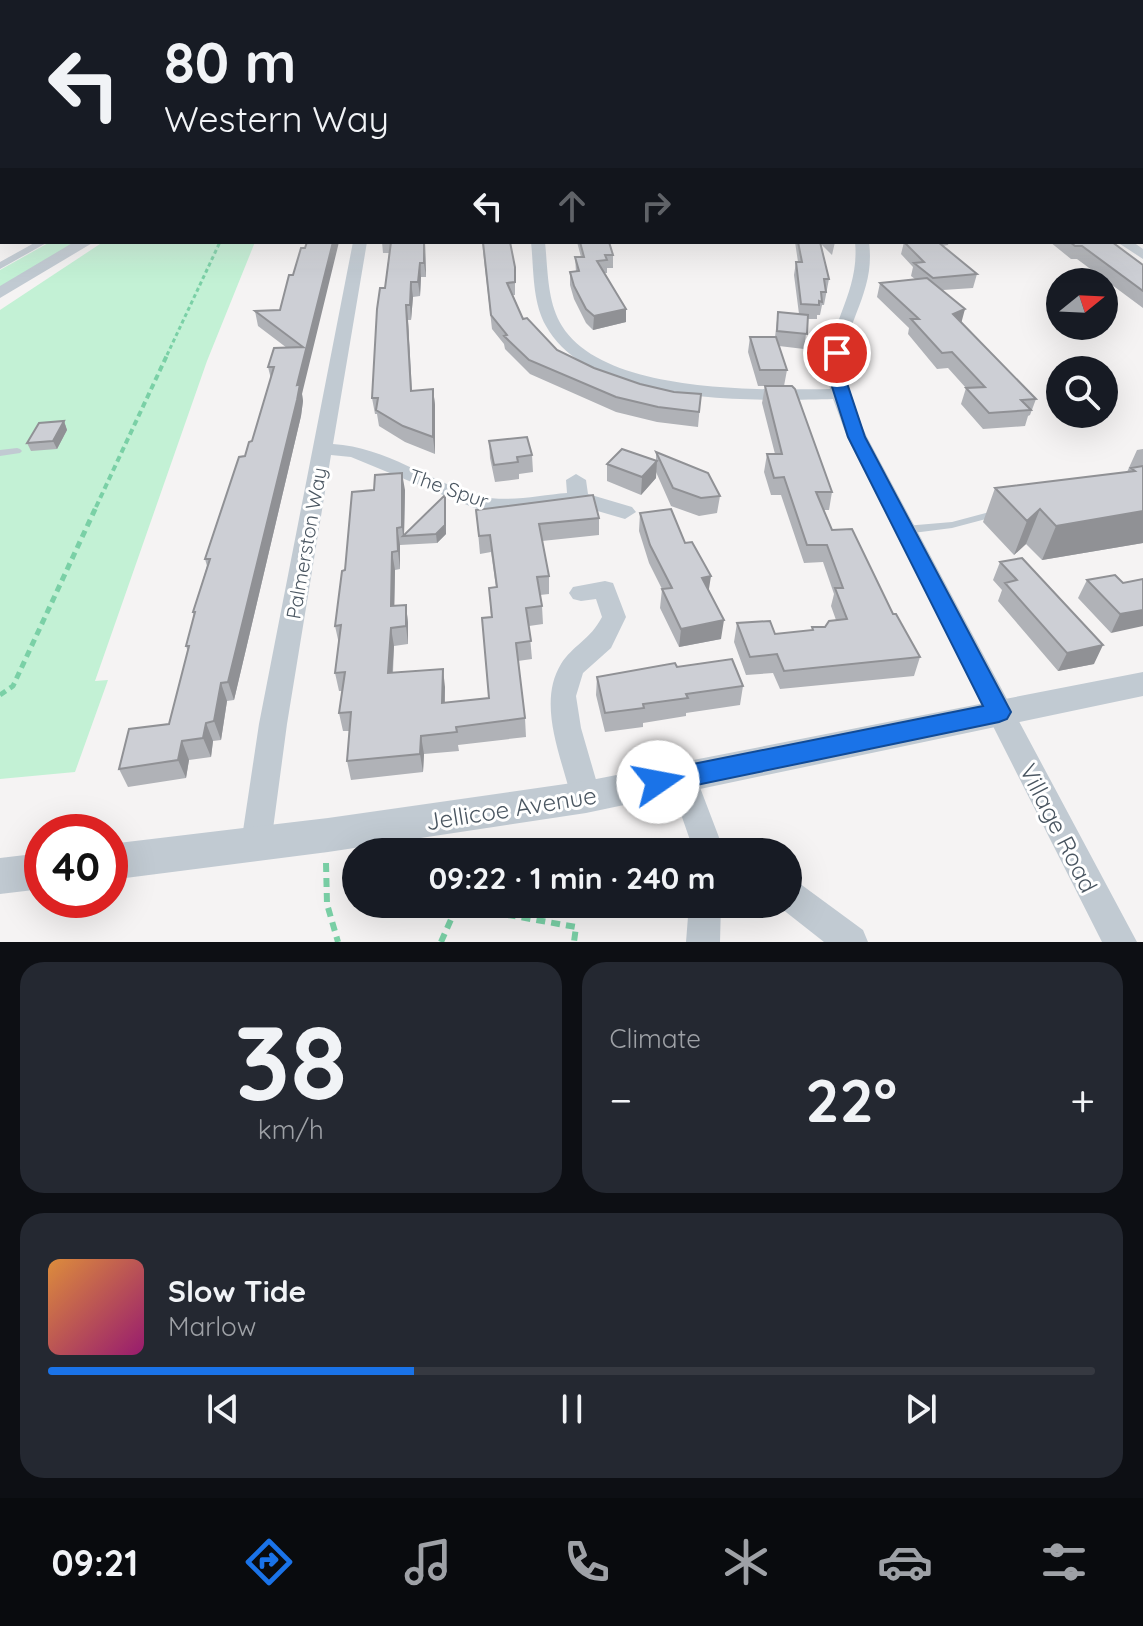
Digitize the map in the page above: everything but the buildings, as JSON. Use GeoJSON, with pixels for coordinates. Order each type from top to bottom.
{"type":"FeatureCollection","features":[{"type":"Feature","properties":{"kind":"street"},"geometry":{"type":"LineString","coordinates":[[0,266],[39,244]]}},
{"type":"Feature","properties":{"kind":"street"},"geometry":{"type":"LineString","coordinates":[[0,293],[83,244]]}},
{"type":"Feature","properties":{"kind":"street","name":"Palmerston Way"},"geometry":{"type":"LineString","coordinates":[[256,844],[273,724],[360,244]]}},
{"type":"Feature","properties":{"kind":"street"},"geometry":{"type":"LineString","coordinates":[[538,244],[545,300],[554,327],[578,352],[589,358],[622,374],[667,388],[723,395],[842,394]]}},
{"type":"Feature","properties":{"kind":"street","name":"Village Road"},"geometry":{"type":"LineString","coordinates":[[862,244],[865,254],[862,284],[837,353],[835,371],[857,437],[1120,942]]}},
{"type":"Feature","properties":{"kind":"street","name":"The Spur"},"geometry":{"type":"LineString","coordinates":[[323,449],[354,451],[477,502],[503,505],[577,489],[625,512]]}},
{"type":"Feature","properties":{"kind":"street"},"geometry":{"type":"LineString","coordinates":[[581,593],[605,589],[614,617],[602,641],[572,668],[563,696],[567,728],[586,797]]}},
{"type":"Feature","properties":{"kind":"street","name":"Jellicoe Avenue"},"geometry":{"type":"LineString","coordinates":[[128,860],[328,835],[586,797],[1143,684]]}},
{"type":"Feature","properties":{"kind":"street"},"geometry":{"type":"LineString","coordinates":[[682,777],[708,838]]}},
{"type":"Feature","properties":{"kind":"street"},"geometry":{"type":"LineString","coordinates":[[0,876],[24,873]]}},
{"type":"Feature","properties":{"kind":"street"},"geometry":{"type":"LineString","coordinates":[[802,905],[851,942]]}},
{"type":"Feature","properties":{"kind":"street"},"geometry":{"type":"LineString","coordinates":[[703,942],[704,918]]}},
{"type":"Feature","properties":{"kind":"lane"},"geometry":{"type":"LineString","coordinates":[[0,453],[17,451]]}},
{"type":"Feature","properties":{"kind":"lane"},"geometry":{"type":"LineString","coordinates":[[905,530],[952,525],[980,516],[1009,512]]}},
{"type":"Feature","properties":{"kind":"path"},"geometry":{"type":"LineString","coordinates":[[0,695],[13,686],[219,244]]}},
{"type":"Feature","properties":{"kind":"path"},"geometry":{"type":"LineString","coordinates":[[328,835],[325,889],[330,926],[338,942]]}},
{"type":"Feature","properties":{"kind":"path"},"geometry":{"type":"LineString","coordinates":[[441,942],[457,906],[576,927],[574,942]]}},
{"type":"Feature","properties":{"kind":"green space"},"geometry":{"type":"Polygon","coordinates":[[[46,244],[73,244],[0,288],[0,270],[46,244]]]}},
{"type":"Feature","properties":{"kind":"green space"},"geometry":{"type":"Polygon","coordinates":[[[100,244],[254,244],[207,361],[95,681],[108,680],[75,772],[0,779],[0,310],[100,244]]]}},
{"type":"Feature","properties":{"kind":"route"},"geometry":{"type":"LineString","coordinates":[[658,782],[999,712],[857,437],[835,371],[837,353]]}}]}
